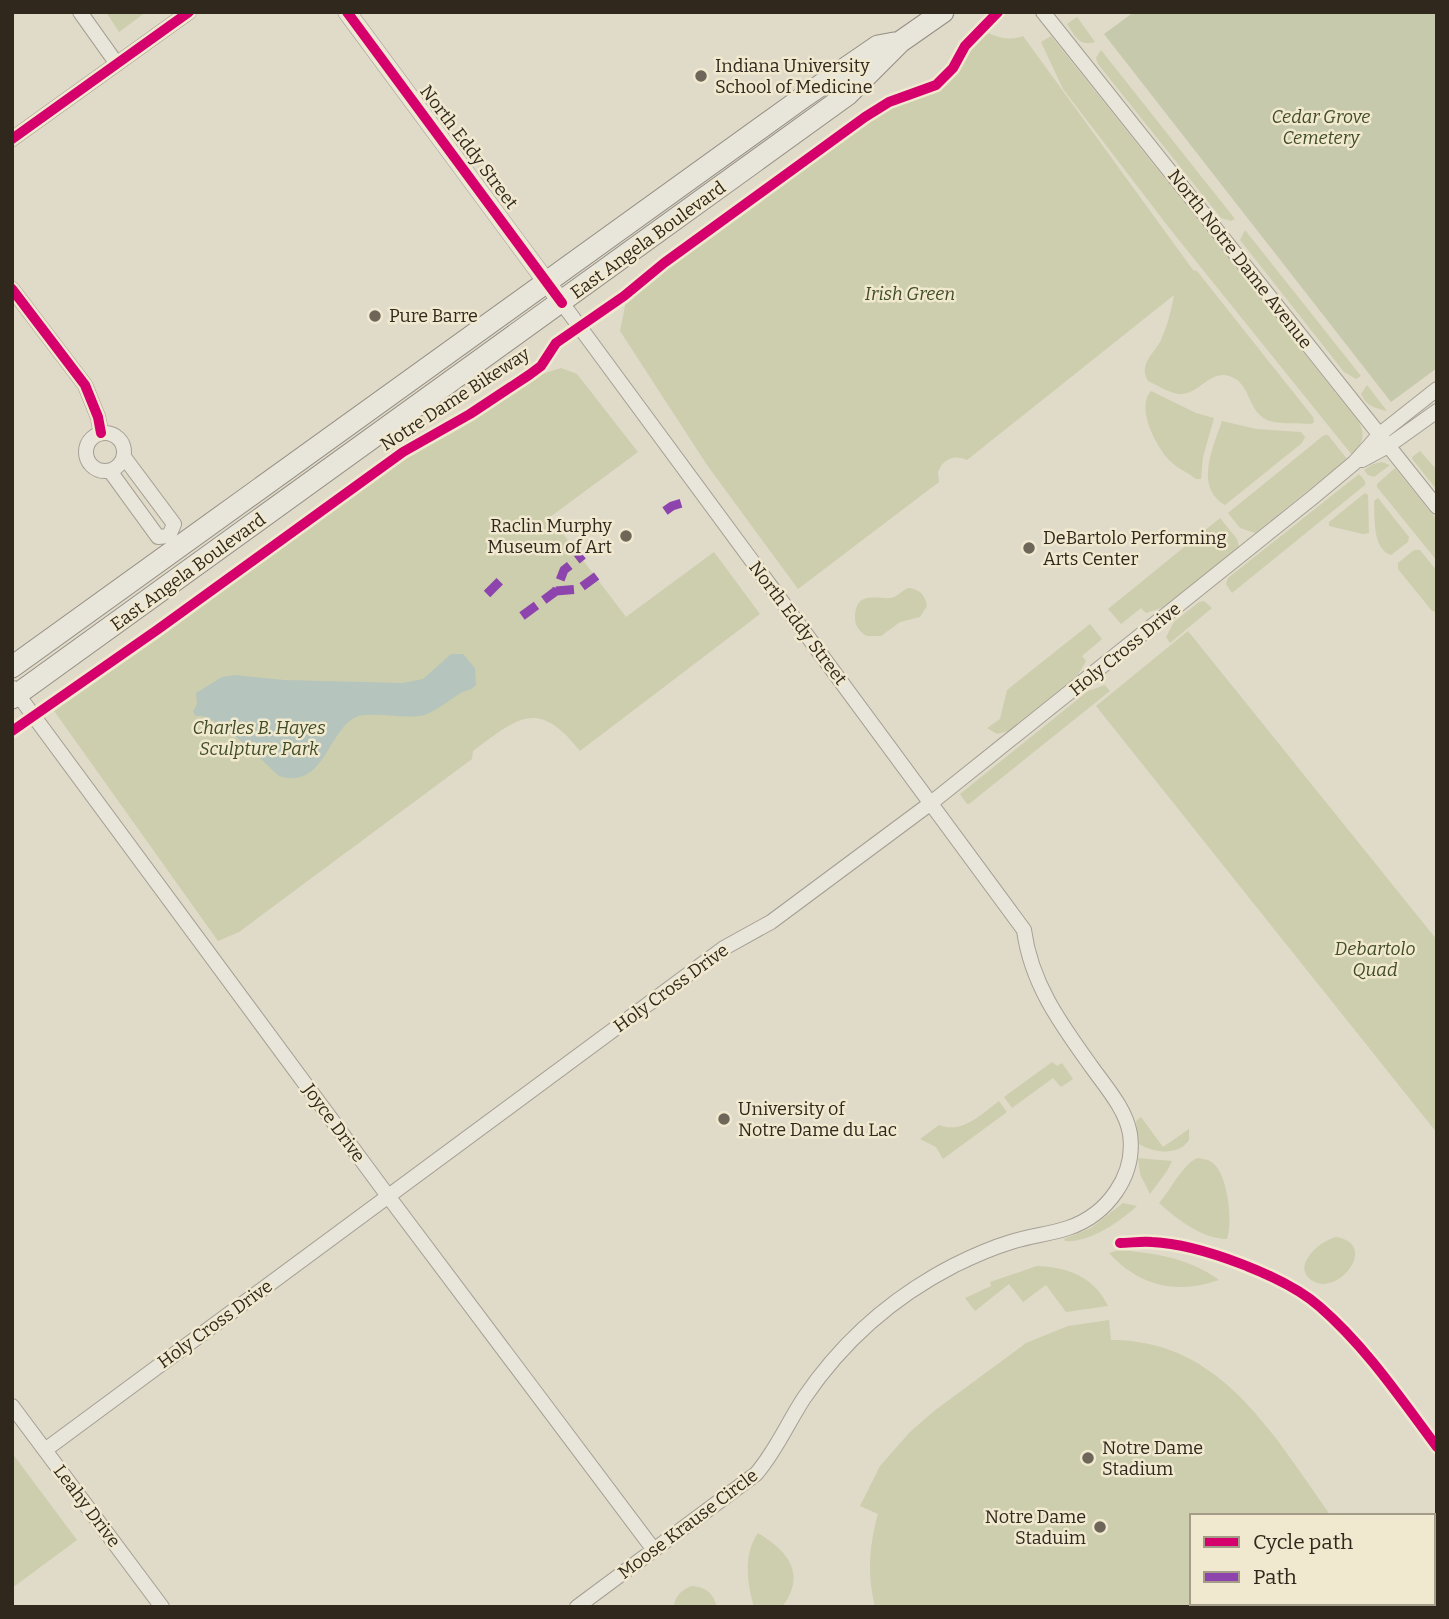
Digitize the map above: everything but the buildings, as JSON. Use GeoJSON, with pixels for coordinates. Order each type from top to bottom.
{"type":"FeatureCollection","features":[{"type":"Feature","properties":{"kind":"main road","name":"East Angela Boulevard"},"geometry":{"type":"LineString","coordinates":[[14,693],[562,303],[847,95],[900,43],[943,12]]}},
{"type":"Feature","properties":{"kind":"main road","name":"East Angela Boulevard"},"geometry":{"type":"LineString","coordinates":[[12,667],[174,542],[878,46],[900,43]]}},
{"type":"Feature","properties":{"kind":"street"},"geometry":{"type":"LineString","coordinates":[[80,12],[117,64]]}},
{"type":"Feature","properties":{"kind":"street"},"geometry":{"type":"LineString","coordinates":[[12,139],[189,12]]}},
{"type":"Feature","properties":{"kind":"street","name":"North Eddy Street"},"geometry":{"type":"LineString","coordinates":[[347,12],[1024,930]]}},
{"type":"Feature","properties":{"kind":"street","name":"North Notre Dame Avenue"},"geometry":{"type":"LineString","coordinates":[[1043,12],[1437,507]]}},
{"type":"Feature","properties":{"kind":"street"},"geometry":{"type":"LineString","coordinates":[[12,289],[85,385],[98,417],[101,433]]}},
{"type":"Feature","properties":{"kind":"street","name":"Holy Cross Drive"},"geometry":{"type":"LineString","coordinates":[[45,1450],[724,948],[771,922],[931,803],[1384,440],[1437,389]]}},
{"type":"Feature","properties":{"kind":"street","name":"Holy Cross Drive"},"geometry":{"type":"LineString","coordinates":[[1384,440],[1437,411]]}},
{"type":"Feature","properties":{"kind":"street"},"geometry":{"type":"LineString","coordinates":[[101,433],[117,437],[124,446],[124,457],[119,466],[110,471],[94,468],[87,459],[88,443],[101,433]]}},
{"type":"Feature","properties":{"kind":"street"},"geometry":{"type":"LineString","coordinates":[[110,471],[158,537],[174,542],[174,524],[124,457]]}},
{"type":"Feature","properties":{"kind":"street","name":"Joyce Drive"},"geometry":{"type":"LineString","coordinates":[[14,693],[654,1550]]}},
{"type":"Feature","properties":{"kind":"street","name":"Moose Krause Circle"},"geometry":{"type":"LineString","coordinates":[[578,1607],[756,1474],[772,1455],[805,1396],[839,1353],[898,1300],[922,1283],[985,1252],[1083,1221],[1100,1210],[1119,1190],[1124,1179],[1130,1133],[1117,1102],[1057,1020],[1044,997],[1027,948],[1024,930]]}},
{"type":"Feature","properties":{"kind":"street","name":"Leahy Drive"},"geometry":{"type":"LineString","coordinates":[[12,1406],[162,1607]]}},
{"type":"Feature","properties":{"kind":"green space"},"geometry":{"type":"Polygon","coordinates":[[[106,12],[146,12],[119,32],[106,12]]]}},
{"type":"Feature","properties":{"kind":"green space","name":"Cedar Grove Cemetery"},"geometry":{"type":"Polygon","coordinates":[[[1134,12],[1437,12],[1437,368],[1391,402],[1104,34],[1134,12]]]}},
{"type":"Feature","properties":{"kind":"green space"},"geometry":{"type":"Polygon","coordinates":[[[1077,17],[1095,42],[1081,42],[1075,36],[1067,24],[1077,17]]]}},
{"type":"Feature","properties":{"kind":"green space","name":"Irish Green"},"geometry":{"type":"Polygon","coordinates":[[[988,33],[1005,38],[1023,36],[1193,270],[1197,271],[1313,417],[1314,422],[1289,424],[1267,420],[1256,410],[1241,384],[1229,376],[1215,377],[1186,394],[1167,391],[1148,381],[1145,375],[1146,364],[1163,335],[1174,295],[967,460],[953,458],[946,461],[938,472],[939,482],[798,589],[707,465],[620,331],[626,301],[643,285],[871,117],[894,103],[935,91],[959,69],[974,45],[988,33]]]}},
{"type":"Feature","properties":{"kind":"green space"},"geometry":{"type":"Polygon","coordinates":[[[1051,36],[1359,422],[1362,440],[1352,455],[1170,229],[1063,89],[1041,42],[1051,36]]]}},
{"type":"Feature","properties":{"kind":"green space"},"geometry":{"type":"Polygon","coordinates":[[[1101,50],[1235,219],[1231,221],[1221,218],[1098,64],[1096,58],[1101,50]]]}},
{"type":"Feature","properties":{"kind":"green space"},"geometry":{"type":"Polygon","coordinates":[[[1245,230],[1361,376],[1356,379],[1344,372],[1240,240],[1245,230]]]}},
{"type":"Feature","properties":{"kind":"green space","name":"Charles B. Hayes Sculpture Park"},"geometry":{"type":"Polygon","coordinates":[[[561,368],[577,374],[638,452],[550,517],[626,617],[714,552],[760,614],[580,751],[565,734],[540,719],[528,718],[503,729],[473,751],[472,759],[239,932],[218,941],[52,708],[415,449],[469,419],[536,376],[561,368]]]}},
{"type":"Feature","properties":{"kind":"green space"},"geometry":{"type":"Polygon","coordinates":[[[1367,385],[1387,411],[1365,401],[1361,394],[1367,385]]]}},
{"type":"Feature","properties":{"kind":"green space"},"geometry":{"type":"Polygon","coordinates":[[[1151,391],[1196,413],[1214,418],[1203,457],[1201,479],[1196,479],[1174,465],[1158,444],[1146,416],[1147,398],[1151,391]]]}},
{"type":"Feature","properties":{"kind":"green space"},"geometry":{"type":"Polygon","coordinates":[[[1222,421],[1256,429],[1301,432],[1305,437],[1302,443],[1225,505],[1216,498],[1208,478],[1211,455],[1222,421]]]}},
{"type":"Feature","properties":{"kind":"green space"},"geometry":{"type":"Polygon","coordinates":[[[1324,435],[1328,435],[1347,459],[1255,533],[1240,528],[1228,513],[1324,435]]]}},
{"type":"Feature","properties":{"kind":"green space"},"geometry":{"type":"Polygon","coordinates":[[[1420,451],[1437,470],[1437,490],[1413,460],[1412,457],[1420,451]]]}},
{"type":"Feature","properties":{"kind":"green space"},"geometry":{"type":"Polygon","coordinates":[[[1382,462],[1390,465],[1374,477],[1364,470],[1373,464],[1382,462]]]}},
{"type":"Feature","properties":{"kind":"green space"},"geometry":{"type":"Polygon","coordinates":[[[1395,468],[1437,520],[1437,561],[1377,487],[1395,468]]]}},
{"type":"Feature","properties":{"kind":"green space"},"geometry":{"type":"Polygon","coordinates":[[[1359,474],[1365,485],[1232,593],[1226,584],[1228,578],[1359,474]]]}},
{"type":"Feature","properties":{"kind":"green space"},"geometry":{"type":"Polygon","coordinates":[[[1365,493],[1368,495],[1369,533],[1329,526],[1329,522],[1365,493]]]}},
{"type":"Feature","properties":{"kind":"green space"},"geometry":{"type":"Polygon","coordinates":[[[1378,498],[1409,537],[1408,542],[1391,555],[1380,546],[1376,532],[1374,501],[1378,498]]]}},
{"type":"Feature","properties":{"kind":"green space"},"geometry":{"type":"Polygon","coordinates":[[[1220,518],[1237,539],[1239,547],[1164,607],[1146,613],[1141,608],[1121,624],[1108,609],[1220,518]]]}},
{"type":"Feature","properties":{"kind":"green space"},"geometry":{"type":"Polygon","coordinates":[[[1414,550],[1420,550],[1437,571],[1437,612],[1432,611],[1398,569],[1398,563],[1414,550]]]}},
{"type":"Feature","properties":{"kind":"green space"},"geometry":{"type":"Polygon","coordinates":[[[908,588],[919,591],[925,599],[927,606],[920,617],[900,622],[881,636],[867,636],[860,631],[855,618],[859,602],[870,598],[894,597],[908,588]]]}},
{"type":"Feature","properties":{"kind":"green space"},"geometry":{"type":"Polygon","coordinates":[[[1204,601],[1212,608],[1170,643],[1166,637],[1174,622],[1204,601]]]}},
{"type":"Feature","properties":{"kind":"green space"},"geometry":{"type":"Polygon","coordinates":[[[1090,624],[1102,639],[1082,656],[1086,661],[1078,675],[1008,731],[997,734],[987,728],[1000,719],[1007,690],[1090,624]]]}},
{"type":"Feature","properties":{"kind":"green space","name":"Debartolo Quad"},"geometry":{"type":"Polygon","coordinates":[[[1188,631],[1437,940],[1437,1133],[1096,706],[1188,631]]]}},
{"type":"Feature","properties":{"kind":"green space"},"geometry":{"type":"Polygon","coordinates":[[[1105,685],[1110,691],[967,804],[960,794],[1088,691],[1105,685]]]}},
{"type":"Feature","properties":{"kind":"green space"},"geometry":{"type":"Polygon","coordinates":[[[1052,1062],[1057,1066],[1062,1063],[1073,1079],[1061,1087],[1053,1078],[1012,1108],[1004,1097],[1052,1062]]]}},
{"type":"Feature","properties":{"kind":"green space"},"geometry":{"type":"Polygon","coordinates":[[[999,1101],[1007,1112],[943,1159],[936,1147],[920,1139],[939,1125],[956,1127],[971,1122],[999,1101]]]}},
{"type":"Feature","properties":{"kind":"green space"},"geometry":{"type":"Polygon","coordinates":[[[1141,1117],[1163,1147],[1189,1129],[1189,1140],[1179,1149],[1172,1151],[1145,1147],[1139,1144],[1136,1121],[1141,1117]]]}},
{"type":"Feature","properties":{"kind":"green space"},"geometry":{"type":"Polygon","coordinates":[[[1138,1158],[1172,1161],[1150,1194],[1140,1174],[1138,1158]]]}},
{"type":"Feature","properties":{"kind":"green space"},"geometry":{"type":"Polygon","coordinates":[[[1197,1158],[1213,1163],[1226,1188],[1229,1210],[1227,1239],[1199,1232],[1159,1203],[1182,1172],[1197,1158]]]}},
{"type":"Feature","properties":{"kind":"green space"},"geometry":{"type":"Polygon","coordinates":[[[1123,1203],[1137,1206],[1113,1225],[1094,1235],[1065,1241],[1064,1239],[1091,1228],[1123,1203]]]}},
{"type":"Feature","properties":{"kind":"green space"},"geometry":{"type":"Polygon","coordinates":[[[1337,1237],[1349,1242],[1354,1249],[1355,1258],[1351,1267],[1335,1281],[1325,1284],[1315,1282],[1307,1276],[1305,1263],[1322,1243],[1337,1237]]]}},
{"type":"Feature","properties":{"kind":"green space"},"geometry":{"type":"Polygon","coordinates":[[[1119,1250],[1171,1258],[1196,1266],[1219,1280],[1188,1287],[1174,1287],[1146,1280],[1109,1253],[1119,1250]]]}},
{"type":"Feature","properties":{"kind":"green space"},"geometry":{"type":"Polygon","coordinates":[[[1037,1266],[1069,1271],[1088,1281],[1108,1306],[1066,1312],[1046,1285],[1023,1302],[1009,1284],[975,1311],[965,1298],[991,1286],[990,1282],[1037,1266]]]}},
{"type":"Feature","properties":{"kind":"green space","name":"Notre Dame Stadium"},"geometry":{"type":"Polygon","coordinates":[[[1109,1320],[1111,1340],[1150,1344],[1184,1356],[1215,1375],[1241,1398],[1265,1425],[1330,1514],[1190,1514],[1190,1605],[1397,1607],[875,1607],[870,1560],[878,1514],[860,1506],[880,1466],[910,1432],[934,1411],[1026,1343],[1068,1326],[1109,1320]]]}},
{"type":"Feature","properties":{"kind":"green space"},"geometry":{"type":"Polygon","coordinates":[[[12,1453],[77,1540],[12,1588],[12,1453]]]}},
{"type":"Feature","properties":{"kind":"green space"},"geometry":{"type":"Polygon","coordinates":[[[758,1533],[778,1548],[791,1564],[793,1584],[782,1607],[754,1607],[748,1559],[758,1533]]]}},
{"type":"Feature","properties":{"kind":"green space"},"geometry":{"type":"Polygon","coordinates":[[[691,1586],[708,1591],[717,1607],[674,1607],[679,1594],[691,1586]]]}},
{"type":"Feature","properties":{"kind":"shaded area"},"geometry":{"type":"Polygon","coordinates":[[[451,654],[463,654],[475,668],[476,685],[470,690],[424,715],[368,715],[354,718],[337,736],[315,768],[294,778],[279,776],[227,730],[205,717],[196,716],[193,712],[197,704],[196,693],[222,677],[235,675],[284,680],[403,683],[423,679],[451,654]]]}},
{"type":"Feature","properties":{"kind":"marked path"},"geometry":{"type":"LineString","coordinates":[[665,511],[682,503]]}},
{"type":"Feature","properties":{"kind":"marked path"},"geometry":{"type":"LineString","coordinates":[[522,616],[556,591],[564,570],[583,555]]}},
{"type":"Feature","properties":{"kind":"marked path"},"geometry":{"type":"LineString","coordinates":[[556,591],[579,589],[598,575]]}},
{"type":"Feature","properties":{"kind":"marked path"},"geometry":{"type":"LineString","coordinates":[[487,594],[503,578]]}},
{"type":"Feature","properties":{"kind":"cycle path"},"geometry":{"type":"LineString","coordinates":[[12,139],[189,12]]}},
{"type":"Feature","properties":{"kind":"cycle path"},"geometry":{"type":"LineString","coordinates":[[347,12],[562,303]]}},
{"type":"Feature","properties":{"kind":"cycle path","name":"Notre Dame Bikeway"},"geometry":{"type":"LineString","coordinates":[[12,731],[403,452],[470,414],[529,375],[541,366],[556,343],[624,296],[664,263],[865,117],[889,102],[936,85],[953,68],[965,46],[998,12]]}},
{"type":"Feature","properties":{"kind":"cycle path"},"geometry":{"type":"LineString","coordinates":[[12,289],[85,385],[98,417],[101,433]]}},
{"type":"Feature","properties":{"kind":"cycle path"},"geometry":{"type":"LineString","coordinates":[[1120,1243],[1171,1244],[1217,1255],[1264,1273],[1305,1295],[1337,1323],[1368,1356],[1437,1447]]}},
{"type":"Feature","properties":{"kind":"place","name":"Indiana University School of Medicine"},"geometry":{"type":"Point","coordinates":[701,76]}},
{"type":"Feature","properties":{"kind":"place","name":"Pure Barre"},"geometry":{"type":"Point","coordinates":[375,316]}},
{"type":"Feature","properties":{"kind":"place","name":"Raclin Murphy Museum of Art"},"geometry":{"type":"Point","coordinates":[626,536]}},
{"type":"Feature","properties":{"kind":"place","name":"DeBartolo Performing Arts Center"},"geometry":{"type":"Point","coordinates":[1029,548]}},
{"type":"Feature","properties":{"kind":"place","name":"University of Notre Dame du Lac"},"geometry":{"type":"Point","coordinates":[724,1119]}},
{"type":"Feature","properties":{"kind":"place","name":"Notre Dame Stadium"},"geometry":{"type":"Point","coordinates":[1088,1458]}},
{"type":"Feature","properties":{"kind":"place","name":"Notre Dame Staduim"},"geometry":{"type":"Point","coordinates":[1100,1527]}}]}
